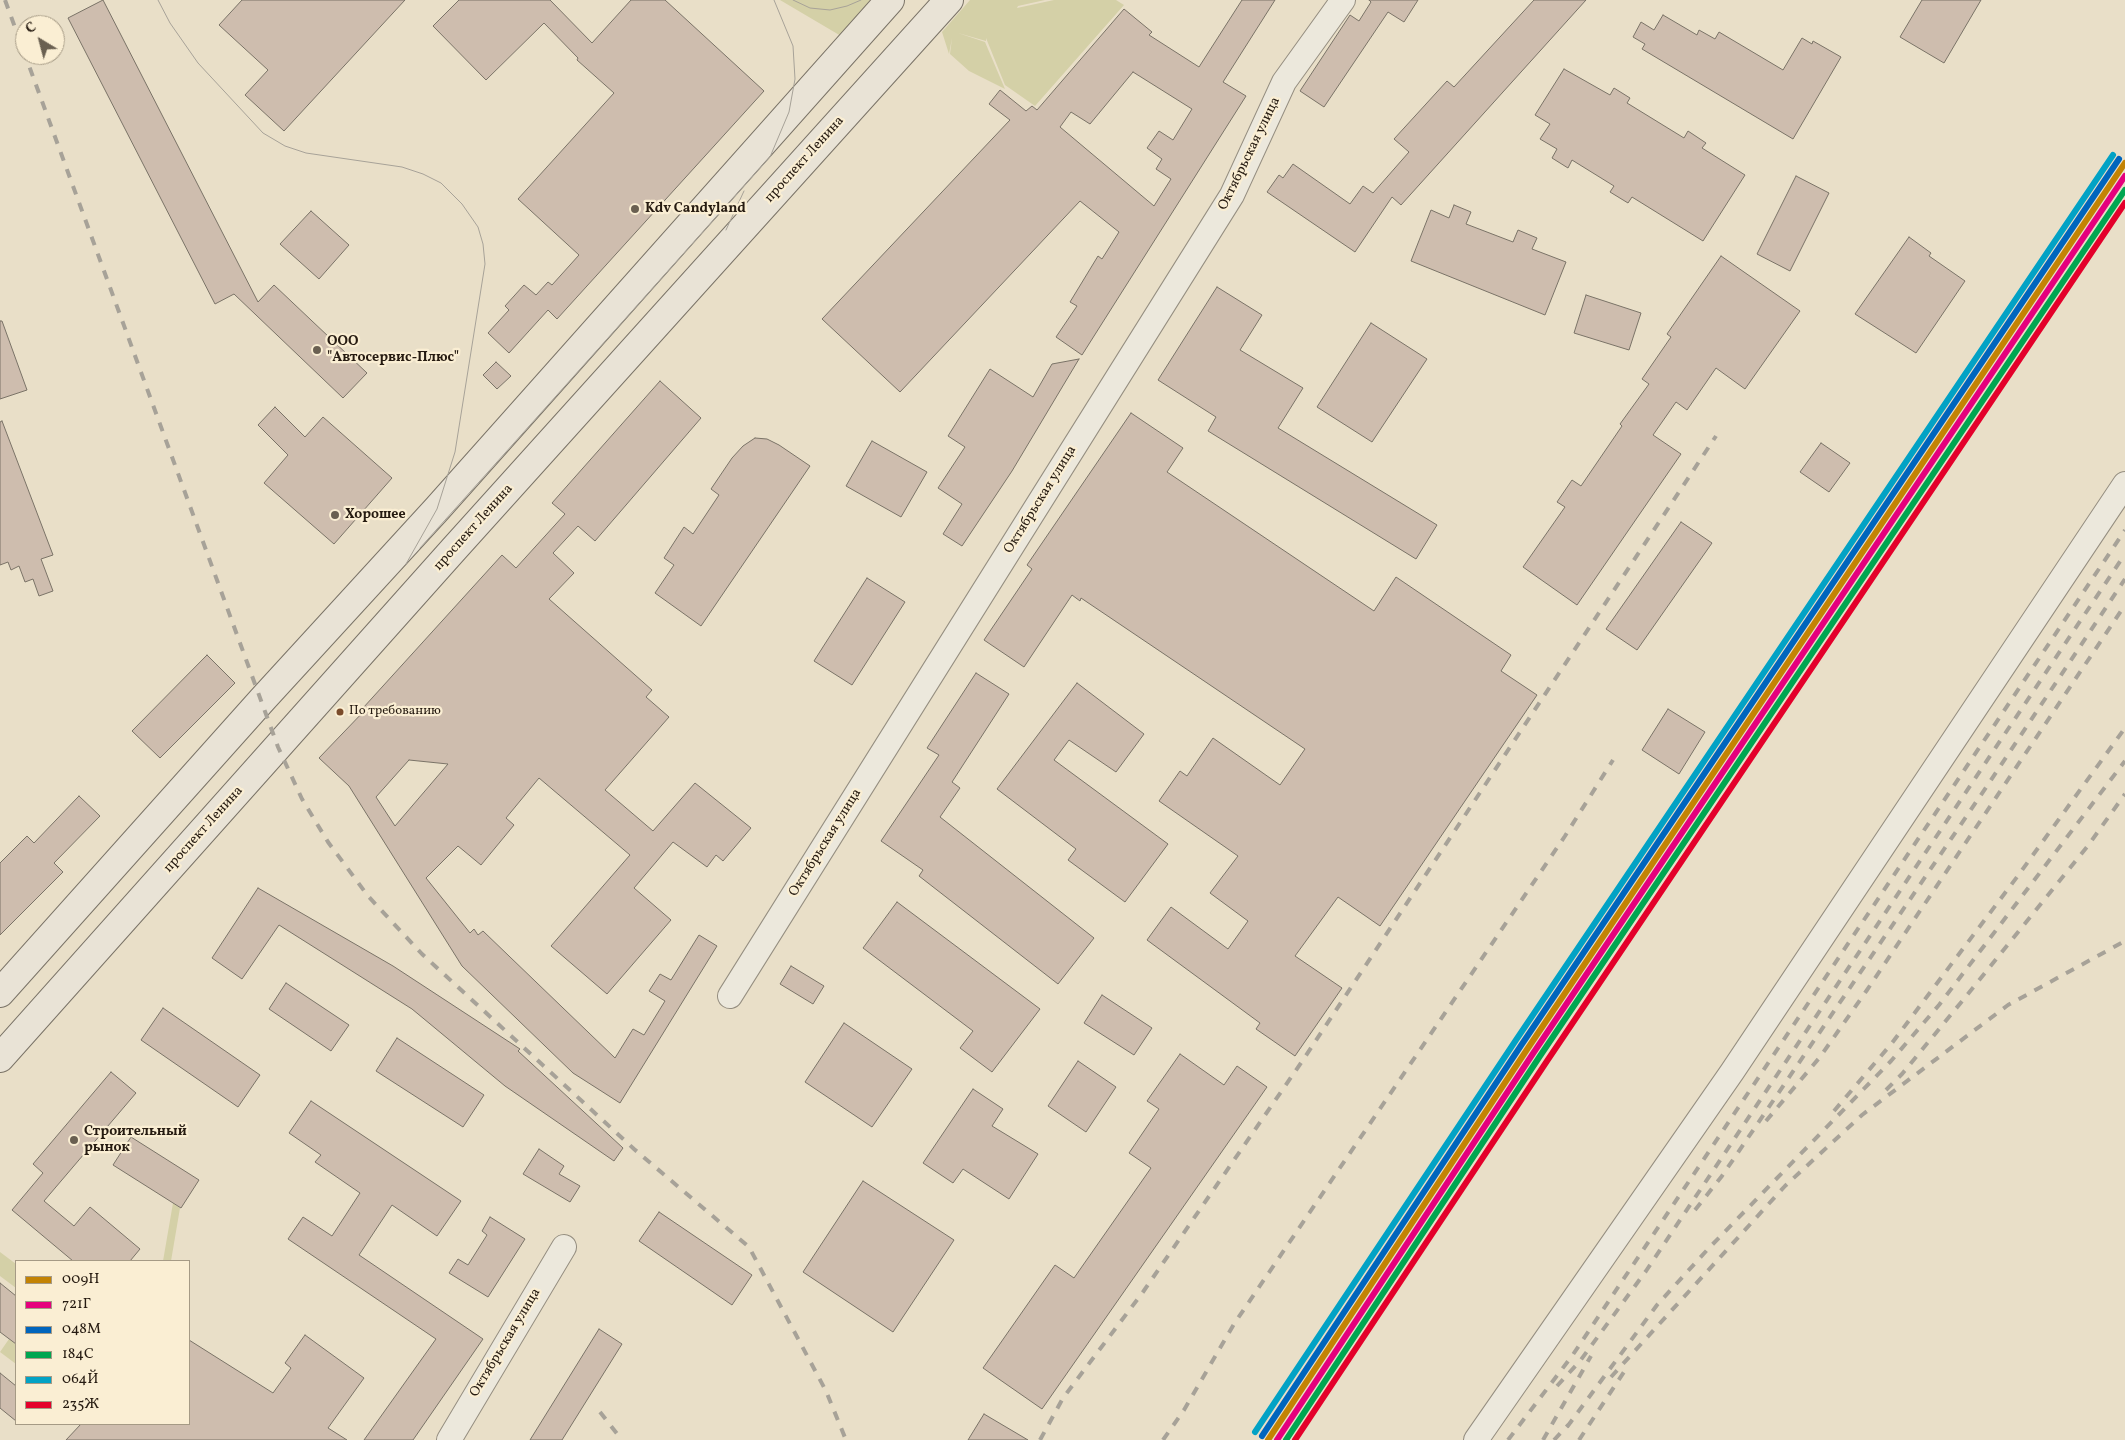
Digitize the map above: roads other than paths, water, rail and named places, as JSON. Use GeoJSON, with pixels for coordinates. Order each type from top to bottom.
{"type":"FeatureCollection","features":[{"type":"Feature","properties":{"kind":"main road"},"geometry":{"type":"LineString","coordinates":[[0,993],[262,700],[437,509],[890,0]]}},
{"type":"Feature","properties":{"kind":"main road","name":"проспект Ленина"},"geometry":{"type":"LineString","coordinates":[[0,1058],[461,542],[950,0]]}},
{"type":"Feature","properties":{"kind":"street","name":"Октябрьская улица"},"geometry":{"type":"LineString","coordinates":[[730,996],[1232,195],[1284,82],[1343,0]]}},
{"type":"Feature","properties":{"kind":"street"},"geometry":{"type":"LineString","coordinates":[[1476,1440],[1732,1072],[2125,484]]}},
{"type":"Feature","properties":{"kind":"street","name":"Октябрьская улица"},"geometry":{"type":"LineString","coordinates":[[448,1440],[564,1247]]}},
{"type":"Feature","properties":{"kind":"tram line"},"geometry":{"type":"LineString","coordinates":[[158,0],[170,23],[198,63],[263,133],[285,146],[306,153],[402,167],[423,174],[441,183],[462,204],[478,227],[483,244],[485,264],[455,452],[437,509],[406,564]]}},
{"type":"Feature","properties":{"kind":"tram line"},"geometry":{"type":"LineString","coordinates":[[420,548],[770,157],[789,112],[795,79],[793,46],[774,0]]}},
{"type":"Feature","properties":{"kind":"tram line"},"geometry":{"type":"LineString","coordinates":[[793,0],[810,8],[830,10],[861,0]]}},
{"type":"Feature","properties":{"kind":"tram line"},"geometry":{"type":"LineString","coordinates":[[726,230],[744,191]]}},
{"type":"Feature","properties":{"kind":"railway"},"geometry":{"type":"LineString","coordinates":[[5,0],[278,747],[302,799],[328,842],[368,896],[422,954],[634,1149],[749,1247],[826,1391],[846,1440]]}},
{"type":"Feature","properties":{"kind":"railway"},"geometry":{"type":"LineString","coordinates":[[1040,1440],[1063,1398],[1143,1292],[1303,1060],[1716,436]]}},
{"type":"Feature","properties":{"kind":"railway"},"geometry":{"type":"LineString","coordinates":[[1508,1440],[1572,1356],[2125,530]]}},
{"type":"Feature","properties":{"kind":"railway"},"geometry":{"type":"LineString","coordinates":[[1557,1386],[1580,1361],[1646,1271],[2125,554]]}},
{"type":"Feature","properties":{"kind":"railway"},"geometry":{"type":"LineString","coordinates":[[1695,1210],[1722,1176],[2125,579]]}},
{"type":"Feature","properties":{"kind":"railway"},"geometry":{"type":"LineString","coordinates":[[1766,1121],[1820,1057],[1867,990],[2125,605]]}},
{"type":"Feature","properties":{"kind":"railway"},"geometry":{"type":"LineString","coordinates":[[1834,1111],[1892,1043],[2017,877],[2125,728]]}},
{"type":"Feature","properties":{"kind":"railway"},"geometry":{"type":"LineString","coordinates":[[1163,1440],[1184,1410],[1234,1324],[1565,836],[1613,760]]}},
{"type":"Feature","properties":{"kind":"railway"},"geometry":{"type":"LineString","coordinates":[[1567,1427],[1657,1305],[1708,1249],[1891,1061],[1939,1005],[2125,761]]}},
{"type":"Feature","properties":{"kind":"railway"},"geometry":{"type":"LineString","coordinates":[[1886,1090],[1902,1074],[2087,847],[2125,794]]}},
{"type":"Feature","properties":{"kind":"railway"},"geometry":{"type":"LineString","coordinates":[[1611,1377],[1785,1186],[1862,1115],[2008,1005],[2125,941]]}},
{"type":"Feature","properties":{"kind":"railway"},"geometry":{"type":"LineString","coordinates":[[1543,1440],[1591,1356]]}},
{"type":"Feature","properties":{"kind":"railway"},"geometry":{"type":"LineString","coordinates":[[1579,1440],[1624,1372]]}},
{"type":"Feature","properties":{"kind":"railway"},"geometry":{"type":"LineString","coordinates":[[600,1412],[622,1440]]}},
{"type":"Feature","properties":{"kind":"railway"},"geometry":{"type":"LineString","coordinates":[[1554,1440],[1571,1422]]}},
{"type":"Feature","properties":{"kind":"place","name":"Kdv Candyland"},"geometry":{"type":"Point","coordinates":[635,209]}},
{"type":"Feature","properties":{"kind":"place","name":"ООО \"Автосервис-Плюс\""},"geometry":{"type":"Point","coordinates":[317,350]}},
{"type":"Feature","properties":{"kind":"place","name":"Хорошее"},"geometry":{"type":"Point","coordinates":[335,515]}},
{"type":"Feature","properties":{"kind":"place","name":"По требованию"},"geometry":{"type":"Point","coordinates":[340,712]}},
{"type":"Feature","properties":{"kind":"place","name":"Строительный рынок"},"geometry":{"type":"Point","coordinates":[74,1140]}}]}
